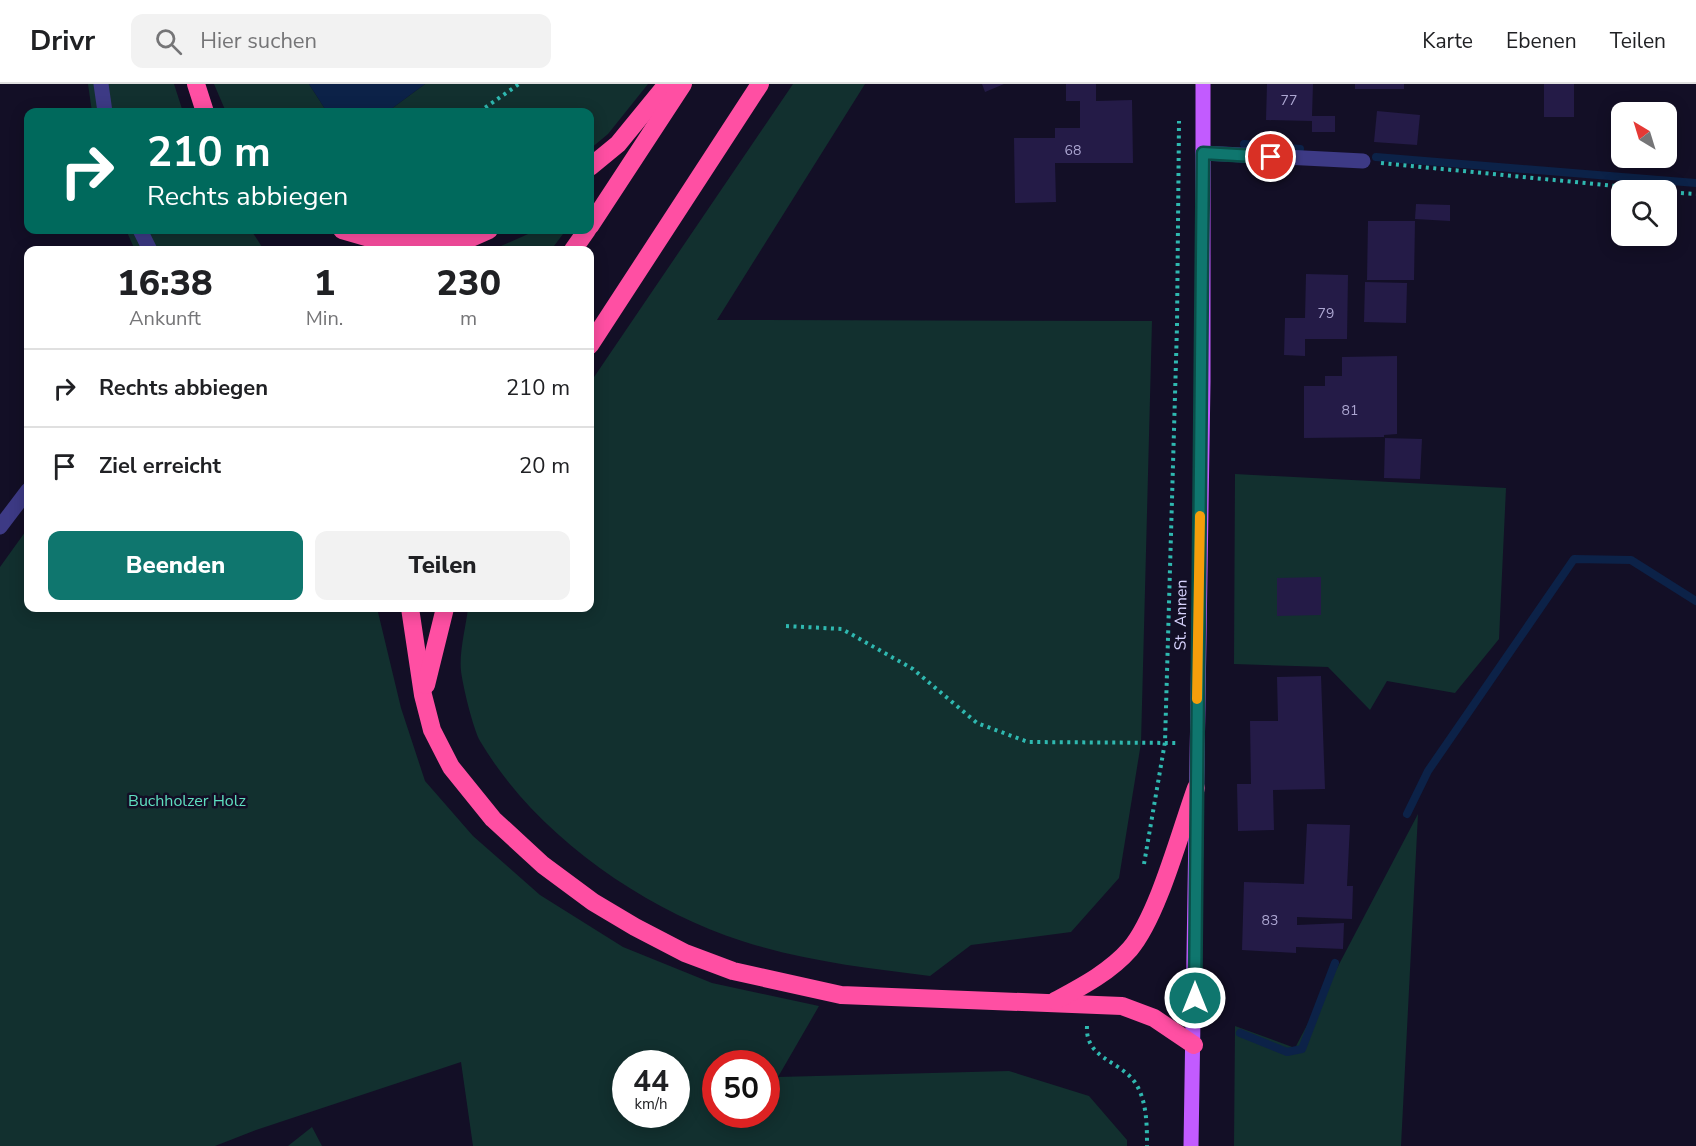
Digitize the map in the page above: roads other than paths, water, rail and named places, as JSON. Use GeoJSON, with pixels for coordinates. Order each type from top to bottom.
{"type":"FeatureCollection","features":[{"type":"Feature","properties":{"kind":"highway"},"geometry":{"type":"LineString","coordinates":[[196,84],[204,108]]}},
{"type":"Feature","properties":{"kind":"highway"},"geometry":{"type":"LineString","coordinates":[[594,164],[618,144],[667,84]]}},
{"type":"Feature","properties":{"kind":"highway"},"geometry":{"type":"LineString","coordinates":[[594,220],[683,84]]}},
{"type":"Feature","properties":{"kind":"highway"},"geometry":{"type":"LineString","coordinates":[[594,339],[760,84]]}},
{"type":"Feature","properties":{"kind":"highway"},"geometry":{"type":"LineString","coordinates":[[356,234],[387,243],[471,237],[479,234]]}},
{"type":"Feature","properties":{"kind":"highway"},"geometry":{"type":"LineString","coordinates":[[411,612],[423,695],[432,730],[451,767],[493,819],[543,865],[593,902],[685,953],[733,971],[841,995],[1122,1006],[1155,1018],[1194,1045]]}},
{"type":"Feature","properties":{"kind":"highway"},"geometry":{"type":"LineString","coordinates":[[423,695],[444,612]]}},
{"type":"Feature","properties":{"kind":"highway"},"geometry":{"type":"LineString","coordinates":[[1053,1002],[1090,983],[1130,949],[1149,917],[1196,788]]}},
{"type":"Feature","properties":{"kind":"main road","name":"St. Annen"},"geometry":{"type":"LineString","coordinates":[[1191,1146],[1203,382],[1203,84]]}},
{"type":"Feature","properties":{"kind":"street"},"geometry":{"type":"LineString","coordinates":[[101,84],[104,108]]}},
{"type":"Feature","properties":{"kind":"street"},"geometry":{"type":"LineString","coordinates":[[1203,153],[1363,161]]}},
{"type":"Feature","properties":{"kind":"street"},"geometry":{"type":"LineString","coordinates":[[0,527],[24,495]]}},
{"type":"Feature","properties":{"kind":"water"},"geometry":{"type":"Polygon","coordinates":[[[309,84],[425,84],[392,108],[324,108],[309,84]]]}},
{"type":"Feature","properties":{"kind":"waterway"},"geometry":{"type":"LineString","coordinates":[[1244,144],[1300,149]]}},
{"type":"Feature","properties":{"kind":"waterway"},"geometry":{"type":"LineString","coordinates":[[1376,157],[1696,183]]}},
{"type":"Feature","properties":{"kind":"waterway"},"geometry":{"type":"LineString","coordinates":[[1407,814],[1428,771],[1574,559],[1631,560],[1696,601]]}},
{"type":"Feature","properties":{"kind":"waterway"},"geometry":{"type":"LineString","coordinates":[[1240,1033],[1287,1052],[1302,1049],[1335,963]]}},
{"type":"Feature","properties":{"kind":"park label","name":"Buchholzer Holz"},"geometry":{"type":"Point","coordinates":[187,801]}}]}
